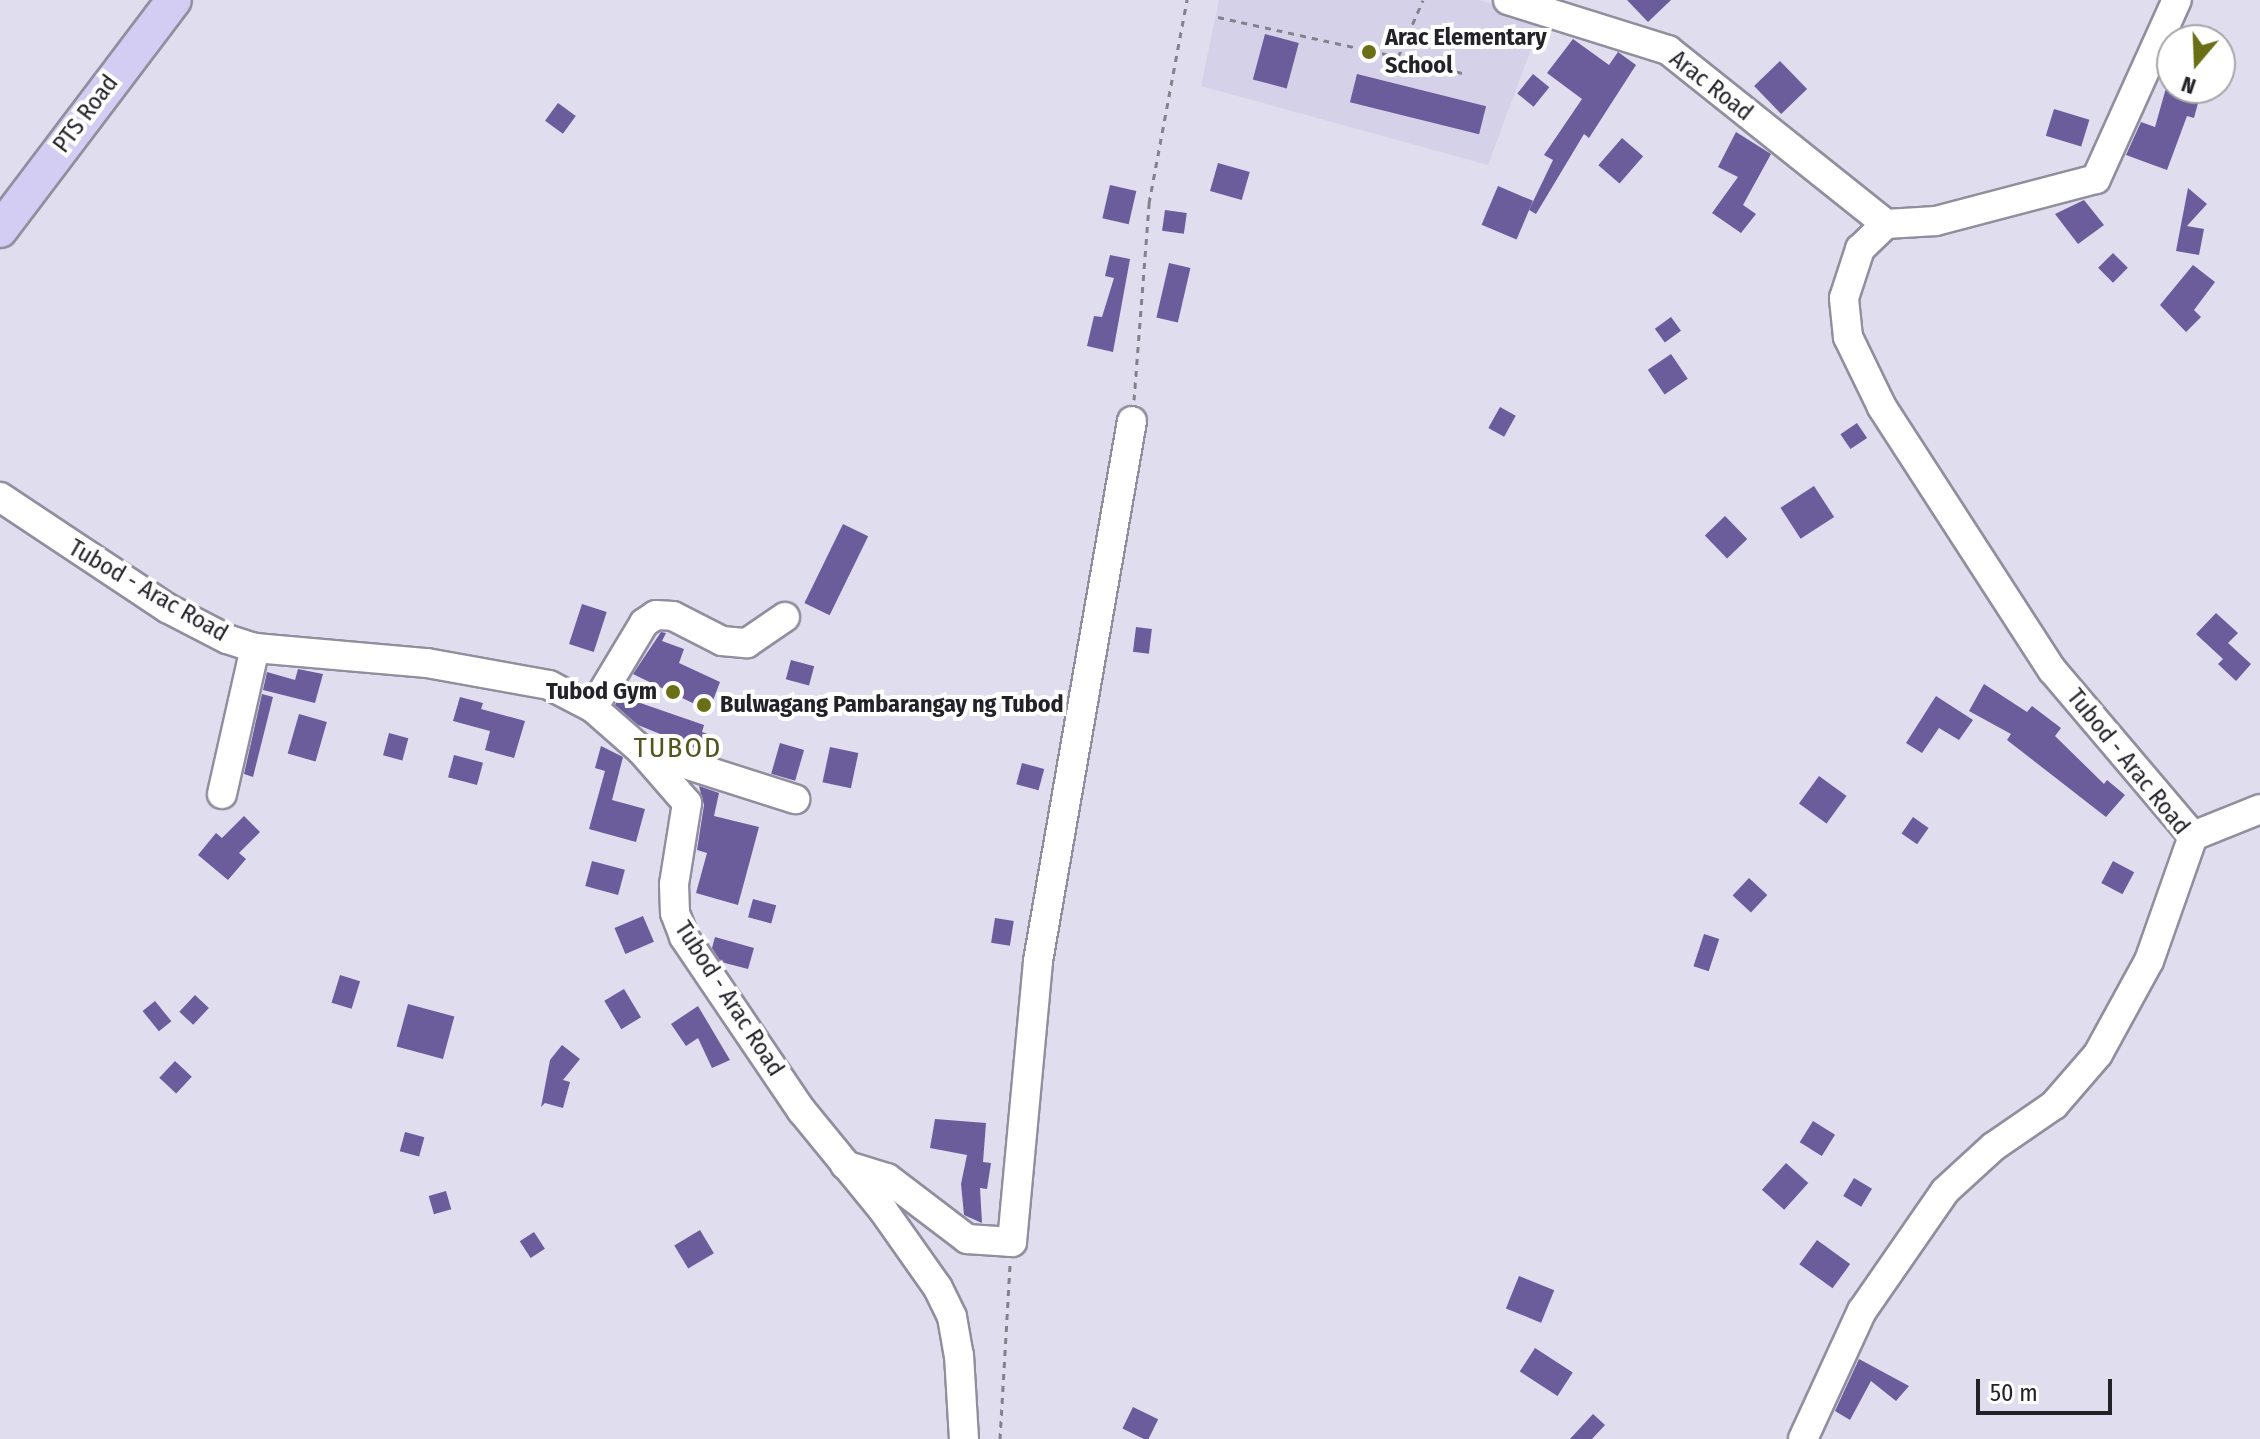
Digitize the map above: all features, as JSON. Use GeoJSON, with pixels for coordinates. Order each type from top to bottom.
{"type":"FeatureCollection","features":[{"type":"Feature","properties":{"kind":"main road","name":"PTS Road"},"geometry":{"type":"LineString","coordinates":[[0,230],[174,0]]}},
{"type":"Feature","properties":{"kind":"street","name":"Arac Road"},"geometry":{"type":"LineString","coordinates":[[1508,0],[1577,9],[1668,50],[1886,224]]}},
{"type":"Feature","properties":{"kind":"street"},"geometry":{"type":"LineString","coordinates":[[1886,224],[1936,221],[2096,179],[2177,0]]}},
{"type":"Feature","properties":{"kind":"street","name":"Tubod - Arac Road"},"geometry":{"type":"LineString","coordinates":[[1803,1439],[1862,1311],[1945,1191],[1993,1147],[2054,1105],[2098,1054],[2149,961],[2193,836],[2052,670],[1882,407],[1848,337],[1844,298],[1860,249],[1886,224]]}},
{"type":"Feature","properties":{"kind":"street"},"geometry":{"type":"LineString","coordinates":[[845,1165],[887,1178],[967,1239],[1012,1242],[1038,961],[1132,421]]}},
{"type":"Feature","properties":{"kind":"street","name":"Tubod - Arac Road"},"geometry":{"type":"LineString","coordinates":[[0,497],[167,608],[255,648],[499,674],[549,685],[593,708],[641,750],[687,803],[674,884],[675,913],[684,937],[802,1111],[923,1264],[952,1317],[964,1439]]}},
{"type":"Feature","properties":{"kind":"street"},"geometry":{"type":"LineString","coordinates":[[593,708],[644,623],[656,615],[673,616],[722,641],[747,643],[785,617]]}},
{"type":"Feature","properties":{"kind":"street"},"geometry":{"type":"LineString","coordinates":[[222,794],[255,648]]}},
{"type":"Feature","properties":{"kind":"street"},"geometry":{"type":"LineString","coordinates":[[641,750],[795,799]]}},
{"type":"Feature","properties":{"kind":"street"},"geometry":{"type":"LineString","coordinates":[[2193,836],[2260,809]]}},
{"type":"Feature","properties":{"kind":"path"},"geometry":{"type":"LineString","coordinates":[[1132,421],[1149,203],[1187,0]]}},
{"type":"Feature","properties":{"kind":"path"},"geometry":{"type":"LineString","coordinates":[[1398,57],[1423,0]]}},
{"type":"Feature","properties":{"kind":"path"},"geometry":{"type":"LineString","coordinates":[[1218,17],[1462,73]]}},
{"type":"Feature","properties":{"kind":"path"},"geometry":{"type":"LineString","coordinates":[[1000,1439],[1012,1242]]}},
{"type":"Feature","properties":{"kind":"shaded area","name":"Arac Elementary School"},"geometry":{"type":"Polygon","coordinates":[[[1219,0],[1478,0],[1543,17],[1488,165],[1201,86],[1219,0]]]}},
{"type":"Feature","properties":{"kind":"building"},"geometry":{"type":"Polygon","coordinates":[[[1627,0],[1671,0],[1648,22],[1627,0]]]}},
{"type":"Feature","properties":{"kind":"building"},"geometry":{"type":"Polygon","coordinates":[[[1265,34],[1299,43],[1287,88],[1253,79],[1265,34]]]}},
{"type":"Feature","properties":{"kind":"building"},"geometry":{"type":"Polygon","coordinates":[[[1573,39],[1609,65],[1618,52],[1636,65],[1589,138],[1584,134],[1536,214],[1529,210],[1553,160],[1544,155],[1582,99],[1547,73],[1573,39]]]}},
{"type":"Feature","properties":{"kind":"building"},"geometry":{"type":"Polygon","coordinates":[[[1780,61],[1807,89],[1781,114],[1754,86],[1780,61]]]}},
{"type":"Feature","properties":{"kind":"building"},"geometry":{"type":"Polygon","coordinates":[[[1357,74],[1486,106],[1479,134],[1350,102],[1357,74]]]}},
{"type":"Feature","properties":{"kind":"building"},"geometry":{"type":"Polygon","coordinates":[[[1533,74],[1549,87],[1534,107],[1517,93],[1533,74]]]}},
{"type":"Feature","properties":{"kind":"building"},"geometry":{"type":"Polygon","coordinates":[[[558,103],[576,116],[563,134],[545,121],[558,103]]]}},
{"type":"Feature","properties":{"kind":"building"},"geometry":{"type":"Polygon","coordinates":[[[2161,104],[2198,104],[2194,118],[2187,116],[2167,170],[2126,155],[2141,122],[2155,127],[2161,104]]]}},
{"type":"Feature","properties":{"kind":"building"},"geometry":{"type":"Polygon","coordinates":[[[2054,109],[2089,120],[2081,147],[2046,136],[2054,109]]]}},
{"type":"Feature","properties":{"kind":"building"},"geometry":{"type":"Polygon","coordinates":[[[1736,132],[1771,154],[1743,205],[1756,214],[1741,233],[1712,213],[1738,177],[1718,167],[1736,132]]]}},
{"type":"Feature","properties":{"kind":"building"},"geometry":{"type":"Polygon","coordinates":[[[1622,138],[1643,156],[1620,184],[1598,165],[1622,138]]]}},
{"type":"Feature","properties":{"kind":"building"},"geometry":{"type":"Polygon","coordinates":[[[1218,163],[1250,172],[1242,200],[1210,191],[1218,163]]]}},
{"type":"Feature","properties":{"kind":"building"},"geometry":{"type":"Polygon","coordinates":[[[1110,185],[1136,191],[1129,224],[1102,218],[1110,185]]]}},
{"type":"Feature","properties":{"kind":"building"},"geometry":{"type":"Polygon","coordinates":[[[1498,186],[1533,201],[1517,240],[1482,225],[1498,186]]]}},
{"type":"Feature","properties":{"kind":"building"},"geometry":{"type":"Polygon","coordinates":[[[2188,188],[2207,204],[2187,226],[2204,229],[2199,255],[2176,251],[2188,188]]]}},
{"type":"Feature","properties":{"kind":"building"},"geometry":{"type":"Polygon","coordinates":[[[2084,200],[2104,225],[2078,244],[2055,214],[2084,200]]]}},
{"type":"Feature","properties":{"kind":"building"},"geometry":{"type":"Polygon","coordinates":[[[1165,210],[1187,213],[1184,234],[1162,231],[1165,210]]]}},
{"type":"Feature","properties":{"kind":"building"},"geometry":{"type":"Polygon","coordinates":[[[2113,253],[2128,268],[2113,283],[2098,268],[2113,253]]]}},
{"type":"Feature","properties":{"kind":"building"},"geometry":{"type":"Polygon","coordinates":[[[1110,255],[1130,259],[1113,352],[1087,346],[1094,316],[1102,317],[1114,278],[1105,276],[1110,255]]]}},
{"type":"Feature","properties":{"kind":"building"},"geometry":{"type":"Polygon","coordinates":[[[1169,263],[1190,268],[1178,323],[1156,318],[1169,263]]]}},
{"type":"Feature","properties":{"kind":"building"},"geometry":{"type":"Polygon","coordinates":[[[2193,265],[2215,282],[2194,310],[2201,317],[2186,332],[2160,305],[2193,265]]]}},
{"type":"Feature","properties":{"kind":"building"},"geometry":{"type":"Polygon","coordinates":[[[1671,317],[1681,331],[1665,343],[1655,329],[1671,317]]]}},
{"type":"Feature","properties":{"kind":"building"},"geometry":{"type":"Polygon","coordinates":[[[1671,354],[1688,379],[1665,395],[1648,370],[1671,354]]]}},
{"type":"Feature","properties":{"kind":"building"},"geometry":{"type":"Polygon","coordinates":[[[1500,407],[1516,416],[1504,437],[1488,428],[1500,407]]]}},
{"type":"Feature","properties":{"kind":"building"},"geometry":{"type":"Polygon","coordinates":[[[1857,423],[1867,438],[1850,449],[1840,434],[1857,423]]]}},
{"type":"Feature","properties":{"kind":"building"},"geometry":{"type":"Polygon","coordinates":[[[1814,486],[1834,517],[1801,539],[1780,508],[1814,486]]]}},
{"type":"Feature","properties":{"kind":"building"},"geometry":{"type":"Polygon","coordinates":[[[1725,516],[1747,539],[1727,558],[1705,535],[1725,516]]]}},
{"type":"Feature","properties":{"kind":"building"},"geometry":{"type":"Polygon","coordinates":[[[843,524],[868,536],[830,615],[804,603],[843,524]]]}},
{"type":"Feature","properties":{"kind":"building"},"geometry":{"type":"Polygon","coordinates":[[[582,604],[607,612],[594,652],[569,644],[582,604]]]}},
{"type":"Feature","properties":{"kind":"building"},"geometry":{"type":"Polygon","coordinates":[[[2216,613],[2238,633],[2228,643],[2251,664],[2236,681],[2218,664],[2223,659],[2196,634],[2216,613]]]}},
{"type":"Feature","properties":{"kind":"building"},"geometry":{"type":"Polygon","coordinates":[[[1136,627],[1152,629],[1149,654],[1133,652],[1136,627]]]}},
{"type":"Feature","properties":{"kind":"building"},"geometry":{"type":"Polygon","coordinates":[[[661,632],[666,633],[662,641],[684,649],[679,663],[720,682],[709,711],[633,674],[661,632]]]}},
{"type":"Feature","properties":{"kind":"building"},"geometry":{"type":"Polygon","coordinates":[[[791,660],[814,666],[809,686],[786,679],[791,660]]]}},
{"type":"Feature","properties":{"kind":"building"},"geometry":{"type":"Polygon","coordinates":[[[298,669],[323,674],[315,703],[263,690],[267,672],[295,680],[298,669]]]}},
{"type":"Feature","properties":{"kind":"building"},"geometry":{"type":"Polygon","coordinates":[[[1984,684],[2027,712],[2032,706],[2061,728],[2055,736],[2104,784],[2107,780],[2125,795],[2106,817],[2007,740],[2011,734],[1969,711],[1984,684]]]}},
{"type":"Feature","properties":{"kind":"building"},"geometry":{"type":"Polygon","coordinates":[[[262,694],[273,697],[253,777],[244,774],[262,694]]]}},
{"type":"Feature","properties":{"kind":"building"},"geometry":{"type":"Polygon","coordinates":[[[620,696],[704,725],[702,732],[718,738],[712,755],[638,725],[615,705],[620,696]]]}},
{"type":"Feature","properties":{"kind":"building"},"geometry":{"type":"Polygon","coordinates":[[[1936,696],[1973,720],[1959,740],[1939,728],[1922,753],[1906,743],[1936,696]]]}},
{"type":"Feature","properties":{"kind":"building"},"geometry":{"type":"Polygon","coordinates":[[[460,697],[483,703],[481,709],[525,721],[514,758],[485,750],[490,731],[453,721],[460,697]]]}},
{"type":"Feature","properties":{"kind":"building"},"geometry":{"type":"Polygon","coordinates":[[[299,714],[327,722],[316,761],[288,753],[299,714]]]}},
{"type":"Feature","properties":{"kind":"building"},"geometry":{"type":"Polygon","coordinates":[[[389,733],[408,738],[402,760],[383,755],[389,733]]]}},
{"type":"Feature","properties":{"kind":"building"},"geometry":{"type":"Polygon","coordinates":[[[780,743],[804,750],[795,781],[771,774],[780,743]]]}},
{"type":"Feature","properties":{"kind":"building"},"geometry":{"type":"Polygon","coordinates":[[[601,746],[623,757],[612,800],[645,809],[636,842],[589,829],[605,771],[595,768],[601,746]]]}},
{"type":"Feature","properties":{"kind":"building"},"geometry":{"type":"Polygon","coordinates":[[[830,747],[858,753],[851,788],[823,782],[830,747]]]}},
{"type":"Feature","properties":{"kind":"building"},"geometry":{"type":"Polygon","coordinates":[[[454,755],[483,763],[477,785],[448,777],[454,755]]]}},
{"type":"Feature","properties":{"kind":"building"},"geometry":{"type":"Polygon","coordinates":[[[1022,763],[1044,769],[1039,790],[1016,784],[1022,763]]]}},
{"type":"Feature","properties":{"kind":"building"},"geometry":{"type":"Polygon","coordinates":[[[1819,776],[1847,796],[1827,823],[1799,804],[1819,776]]]}},
{"type":"Feature","properties":{"kind":"building"},"geometry":{"type":"Polygon","coordinates":[[[699,786],[719,793],[714,816],[759,827],[738,905],[696,893],[707,853],[697,850],[704,805],[699,786]]]}},
{"type":"Feature","properties":{"kind":"building"},"geometry":{"type":"Polygon","coordinates":[[[244,816],[260,832],[239,853],[246,859],[228,880],[198,855],[216,833],[222,838],[244,816]]]}},
{"type":"Feature","properties":{"kind":"building"},"geometry":{"type":"Polygon","coordinates":[[[1913,817],[1929,828],[1917,844],[1902,833],[1913,817]]]}},
{"type":"Feature","properties":{"kind":"building"},"geometry":{"type":"Polygon","coordinates":[[[592,861],[625,870],[618,895],[585,886],[592,861]]]}},
{"type":"Feature","properties":{"kind":"building"},"geometry":{"type":"Polygon","coordinates":[[[2113,861],[2134,872],[2122,894],[2101,883],[2113,861]]]}},
{"type":"Feature","properties":{"kind":"building"},"geometry":{"type":"Polygon","coordinates":[[[1749,878],[1767,895],[1751,913],[1733,896],[1749,878]]]}},
{"type":"Feature","properties":{"kind":"building"},"geometry":{"type":"Polygon","coordinates":[[[753,899],[776,905],[771,924],[748,917],[753,899]]]}},
{"type":"Feature","properties":{"kind":"building"},"geometry":{"type":"Polygon","coordinates":[[[643,916],[654,942],[625,954],[614,928],[643,916]]]}},
{"type":"Feature","properties":{"kind":"building"},"geometry":{"type":"Polygon","coordinates":[[[995,918],[1014,921],[1010,946],[991,943],[995,918]]]}},
{"type":"Feature","properties":{"kind":"building"},"geometry":{"type":"Polygon","coordinates":[[[1704,934],[1719,939],[1709,971],[1693,966],[1704,934]]]}},
{"type":"Feature","properties":{"kind":"building"},"geometry":{"type":"Polygon","coordinates":[[[715,937],[754,948],[748,969],[721,962],[712,948],[715,937]]]}},
{"type":"Feature","properties":{"kind":"building"},"geometry":{"type":"Polygon","coordinates":[[[340,975],[360,981],[352,1009],[332,1003],[340,975]]]}},
{"type":"Feature","properties":{"kind":"building"},"geometry":{"type":"Polygon","coordinates":[[[624,989],[641,1017],[621,1029],[604,1001],[624,989]]]}},
{"type":"Feature","properties":{"kind":"building"},"geometry":{"type":"Polygon","coordinates":[[[195,995],[209,1008],[193,1025],[179,1012],[195,995]]]}},
{"type":"Feature","properties":{"kind":"building"},"geometry":{"type":"Polygon","coordinates":[[[155,1001],[171,1021],[159,1031],[143,1011],[155,1001]]]}},
{"type":"Feature","properties":{"kind":"building"},"geometry":{"type":"Polygon","coordinates":[[[408,1004],[454,1016],[443,1059],[397,1047],[408,1004]]]}},
{"type":"Feature","properties":{"kind":"building"},"geometry":{"type":"Polygon","coordinates":[[[698,1006],[730,1060],[712,1068],[698,1038],[686,1046],[671,1024],[698,1006]]]}},
{"type":"Feature","properties":{"kind":"building"},"geometry":{"type":"Polygon","coordinates":[[[562,1045],[580,1059],[563,1080],[570,1082],[563,1108],[545,1103],[541,1107],[550,1060],[562,1045]]]}},
{"type":"Feature","properties":{"kind":"building"},"geometry":{"type":"Polygon","coordinates":[[[175,1061],[192,1077],[176,1094],[159,1078],[175,1061]]]}},
{"type":"Feature","properties":{"kind":"building"},"geometry":{"type":"Polygon","coordinates":[[[935,1119],[986,1123],[983,1162],[991,1163],[987,1189],[980,1188],[982,1223],[964,1215],[961,1184],[967,1155],[930,1148],[935,1119]]]}},
{"type":"Feature","properties":{"kind":"building"},"geometry":{"type":"Polygon","coordinates":[[[1813,1121],[1835,1135],[1822,1156],[1800,1142],[1813,1121]]]}},
{"type":"Feature","properties":{"kind":"building"},"geometry":{"type":"Polygon","coordinates":[[[405,1132],[424,1137],[419,1156],[400,1151],[405,1132]]]}},
{"type":"Feature","properties":{"kind":"building"},"geometry":{"type":"Polygon","coordinates":[[[1786,1163],[1808,1183],[1784,1210],[1762,1190],[1786,1163]]]}},
{"type":"Feature","properties":{"kind":"building"},"geometry":{"type":"Polygon","coordinates":[[[1854,1178],[1872,1189],[1861,1207],[1843,1196],[1854,1178]]]}},
{"type":"Feature","properties":{"kind":"building"},"geometry":{"type":"Polygon","coordinates":[[[446,1191],[451,1209],[434,1214],[429,1196],[446,1191]]]}},
{"type":"Feature","properties":{"kind":"building"},"geometry":{"type":"Polygon","coordinates":[[[700,1230],[714,1253],[688,1269],[674,1245],[700,1230]]]}},
{"type":"Feature","properties":{"kind":"building"},"geometry":{"type":"Polygon","coordinates":[[[534,1232],[545,1249],[531,1258],[520,1241],[534,1232]]]}},
{"type":"Feature","properties":{"kind":"building"},"geometry":{"type":"Polygon","coordinates":[[[1817,1240],[1850,1264],[1833,1288],[1799,1264],[1817,1240]]]}},
{"type":"Feature","properties":{"kind":"building"},"geometry":{"type":"Polygon","coordinates":[[[1519,1276],[1554,1290],[1541,1323],[1506,1308],[1519,1276]]]}},
{"type":"Feature","properties":{"kind":"building"},"geometry":{"type":"Polygon","coordinates":[[[1535,1348],[1573,1373],[1557,1396],[1520,1371],[1535,1348]]]}},
{"type":"Feature","properties":{"kind":"building"},"geometry":{"type":"Polygon","coordinates":[[[1859,1359],[1909,1386],[1896,1401],[1871,1381],[1850,1420],[1835,1411],[1859,1359]]]}},
{"type":"Feature","properties":{"kind":"building"},"geometry":{"type":"Polygon","coordinates":[[[1133,1407],[1158,1419],[1149,1439],[1122,1429],[1133,1407]]]}},
{"type":"Feature","properties":{"kind":"building"},"geometry":{"type":"Polygon","coordinates":[[[1593,1414],[1605,1425],[1592,1439],[1570,1439],[1593,1414]]]}},
{"type":"Feature","properties":{"kind":"place","name":"Arac Elementary School"},"geometry":{"type":"Point","coordinates":[1369,52]}},
{"type":"Feature","properties":{"kind":"place","name":"Tubod Gym"},"geometry":{"type":"Point","coordinates":[673,692]}},
{"type":"Feature","properties":{"kind":"place","name":"Bulwagang Pambarangay ng Tubod"},"geometry":{"type":"Point","coordinates":[704,705]}},
{"type":"Feature","properties":{"kind":"district","name":"TUBOD"},"geometry":{"type":"Point","coordinates":[678,748]}}]}
